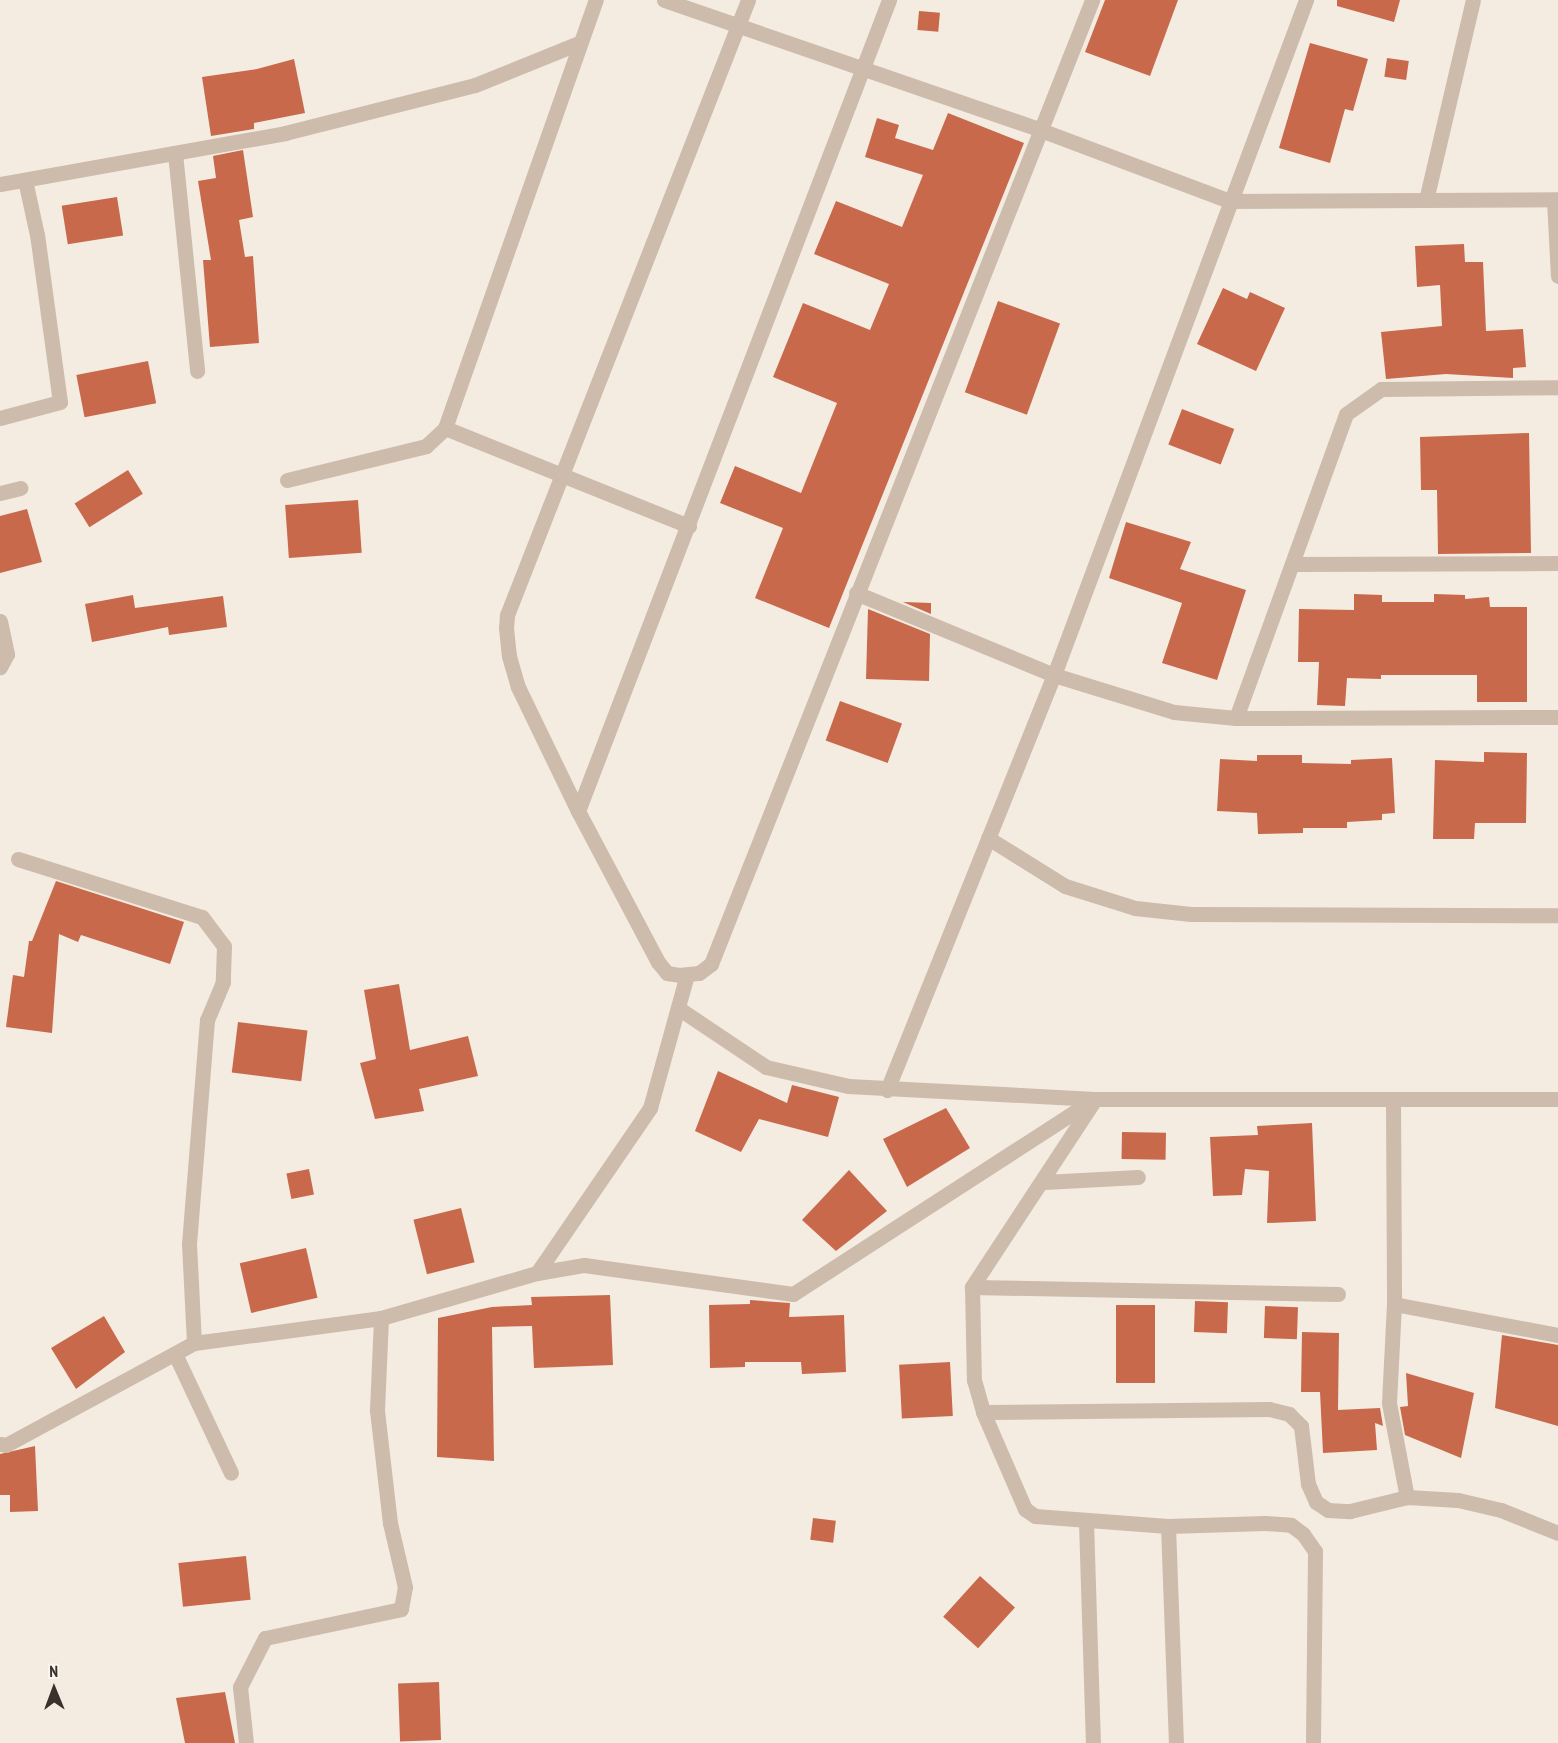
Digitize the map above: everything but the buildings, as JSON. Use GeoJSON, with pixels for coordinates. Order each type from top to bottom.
{"type":"FeatureCollection","features":[{"type":"Feature","properties":{"kind":"street"},"geometry":{"type":"LineString","coordinates":[[287,480],[426,446],[445,428],[596,0]]}},
{"type":"Feature","properties":{"kind":"street"},"geometry":{"type":"LineString","coordinates":[[664,0],[1038,129],[1230,201],[1556,200],[1558,276]]}},
{"type":"Feature","properties":{"kind":"street"},"geometry":{"type":"LineString","coordinates":[[748,0],[507,615],[507,642],[518,687],[578,811],[658,962],[667,973],[687,975],[711,964],[1038,129],[1092,0]]}},
{"type":"Feature","properties":{"kind":"street"},"geometry":{"type":"LineString","coordinates":[[578,811],[889,0]]}},
{"type":"Feature","properties":{"kind":"street"},"geometry":{"type":"LineString","coordinates":[[887,1090],[1054,675],[1306,0]]}},
{"type":"Feature","properties":{"kind":"street"},"geometry":{"type":"LineString","coordinates":[[1426,200],[1473,0]]}},
{"type":"Feature","properties":{"kind":"street"},"geometry":{"type":"LineString","coordinates":[[0,184],[285,133],[475,85],[579,43]]}},
{"type":"Feature","properties":{"kind":"street"},"geometry":{"type":"LineString","coordinates":[[175,153],[197,371]]}},
{"type":"Feature","properties":{"kind":"street"},"geometry":{"type":"LineString","coordinates":[[0,418],[60,402],[38,235],[25,180]]}},
{"type":"Feature","properties":{"kind":"street"},"geometry":{"type":"LineString","coordinates":[[1236,718],[1294,564],[1346,414],[1365,397],[1381,388],[1558,387]]}},
{"type":"Feature","properties":{"kind":"street"},"geometry":{"type":"LineString","coordinates":[[445,428],[689,526]]}},
{"type":"Feature","properties":{"kind":"street"},"geometry":{"type":"LineString","coordinates":[[0,493],[20,488]]}},
{"type":"Feature","properties":{"kind":"street"},"geometry":{"type":"LineString","coordinates":[[1294,564],[1558,563]]}},
{"type":"Feature","properties":{"kind":"street"},"geometry":{"type":"LineString","coordinates":[[856,593],[1054,675],[1174,712],[1236,718],[1558,717]]}},
{"type":"Feature","properties":{"kind":"street"},"geometry":{"type":"LineString","coordinates":[[0,621],[7,654],[0,667]]}},
{"type":"Feature","properties":{"kind":"street"},"geometry":{"type":"LineString","coordinates":[[988,838],[1065,886],[1136,908],[1191,914],[1558,915]]}},
{"type":"Feature","properties":{"kind":"street"},"geometry":{"type":"LineString","coordinates":[[18,859],[202,917],[224,946],[223,982],[207,1020],[189,1244],[194,1343]]}},
{"type":"Feature","properties":{"kind":"street"},"geometry":{"type":"LineString","coordinates":[[537,1273],[650,1108],[687,975]]}},
{"type":"Feature","properties":{"kind":"street"},"geometry":{"type":"LineString","coordinates":[[678,1008],[766,1067],[848,1086],[887,1090],[1095,1099],[1558,1099]]}},
{"type":"Feature","properties":{"kind":"street"},"geometry":{"type":"LineString","coordinates":[[0,1444],[6,1445],[176,1356],[194,1343],[381,1318],[537,1273],[584,1265],[793,1294],[1095,1099]]}},
{"type":"Feature","properties":{"kind":"street"},"geometry":{"type":"LineString","coordinates":[[1095,1099],[1044,1182],[972,1287],[974,1380],[983,1412],[1025,1509],[1035,1516],[1086,1522],[1168,1526],[1290,1525],[1303,1534],[1315,1551],[1313,1743]]}},
{"type":"Feature","properties":{"kind":"street"},"geometry":{"type":"LineString","coordinates":[[1393,1099],[1394,1304],[1389,1403],[1407,1497]]}},
{"type":"Feature","properties":{"kind":"street"},"geometry":{"type":"LineString","coordinates":[[1044,1182],[1138,1177]]}},
{"type":"Feature","properties":{"kind":"street"},"geometry":{"type":"LineString","coordinates":[[972,1287],[1338,1294]]}},
{"type":"Feature","properties":{"kind":"street"},"geometry":{"type":"LineString","coordinates":[[1394,1304],[1558,1335]]}},
{"type":"Feature","properties":{"kind":"street"},"geometry":{"type":"LineString","coordinates":[[246,1743],[240,1687],[265,1638],[401,1609],[405,1587],[390,1523],[377,1410],[381,1318]]}},
{"type":"Feature","properties":{"kind":"street"},"geometry":{"type":"LineString","coordinates":[[176,1356],[231,1473]]}},
{"type":"Feature","properties":{"kind":"street"},"geometry":{"type":"LineString","coordinates":[[983,1412],[1269,1409],[1289,1414],[1301,1426],[1308,1484],[1316,1502],[1328,1510],[1350,1511],[1407,1497],[1458,1500],[1501,1510],[1558,1533]]}},
{"type":"Feature","properties":{"kind":"street"},"geometry":{"type":"LineString","coordinates":[[1086,1522],[1093,1743]]}},
{"type":"Feature","properties":{"kind":"street"},"geometry":{"type":"LineString","coordinates":[[1168,1526],[1176,1743]]}}]}
